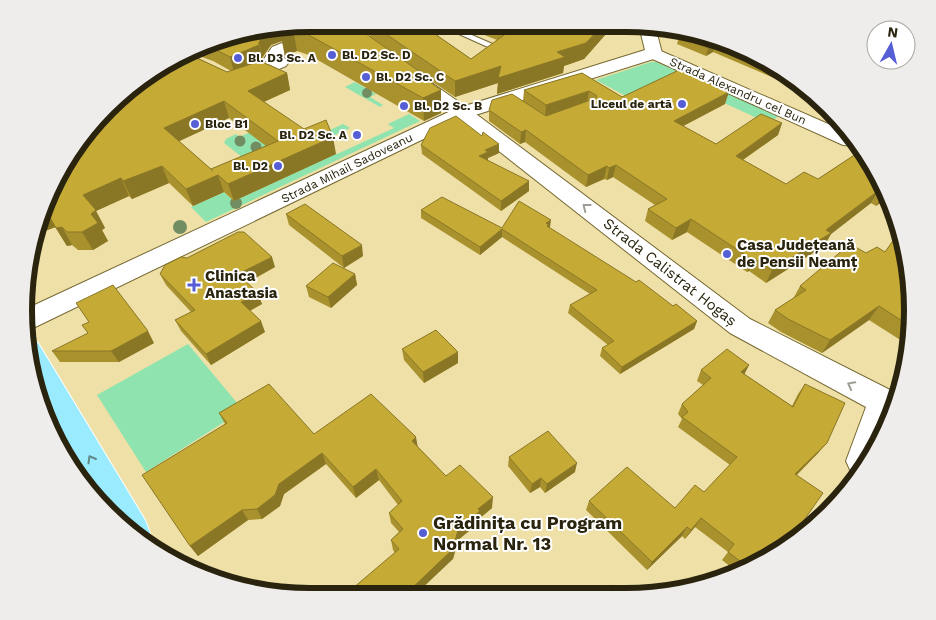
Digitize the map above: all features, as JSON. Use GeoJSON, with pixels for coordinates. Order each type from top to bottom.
{"type":"FeatureCollection","features":[{"type":"Feature","properties":{"kind":"main road"},"geometry":{"type":"LineString","coordinates":[[40,371],[121,513]]}},
{"type":"Feature","properties":{"kind":"street"},"geometry":{"type":"LineString","coordinates":[[222,75],[234,82],[280,62],[273,59],[278,51],[317,32]]}},
{"type":"Feature","properties":{"kind":"street"},"geometry":{"type":"LineString","coordinates":[[649,34],[654,53]]}},
{"type":"Feature","properties":{"kind":"street","name":"Strada Mihail Sadoveanu"},"geometry":{"type":"LineString","coordinates":[[32,318],[462,113],[512,101],[654,53]]}},
{"type":"Feature","properties":{"kind":"street","name":"Strada Alexandru cel Bun"},"geometry":{"type":"LineString","coordinates":[[654,53],[844,138]]}},
{"type":"Feature","properties":{"kind":"street","name":"Strada Calistrat Hogaș"},"geometry":{"type":"LineString","coordinates":[[397,66],[462,113],[740,326],[887,403]]}},
{"type":"Feature","properties":{"kind":"lane"},"geometry":{"type":"LineString","coordinates":[[460,32],[493,46]]}},
{"type":"Feature","properties":{"kind":"green space"},"geometry":{"type":"Polygon","coordinates":[[[656,62],[779,116],[768,123],[676,81],[635,101],[596,80],[656,62]]]}},
{"type":"Feature","properties":{"kind":"green space"},"geometry":{"type":"Polygon","coordinates":[[[355,82],[376,94],[370,97],[383,105],[380,107],[345,87],[355,82]]]}},
{"type":"Feature","properties":{"kind":"green space"},"geometry":{"type":"Polygon","coordinates":[[[409,114],[420,121],[206,222],[191,207],[224,192],[234,201],[299,171],[306,141],[343,124],[350,128],[320,142],[337,154],[394,128],[388,124],[409,114]]]}},
{"type":"Feature","properties":{"kind":"green space"},"geometry":{"type":"Polygon","coordinates":[[[260,128],[282,158],[252,165],[224,143],[226,139],[236,134],[239,137],[260,128]]]}},
{"type":"Feature","properties":{"kind":"green space"},"geometry":{"type":"Polygon","coordinates":[[[188,344],[243,410],[146,472],[97,395],[188,344]]]}},
{"type":"Feature","properties":{"kind":"building"},"geometry":{"type":"Polygon","coordinates":[[[303,32],[363,32],[433,81],[430,82],[441,90],[423,98],[303,32]]]}},
{"type":"Feature","properties":{"kind":"building"},"geometry":{"type":"Polygon","coordinates":[[[383,32],[432,32],[471,59],[508,32],[596,32],[586,43],[557,52],[565,57],[498,78],[501,66],[455,81],[383,32]]]}},
{"type":"Feature","properties":{"kind":"building"},"geometry":{"type":"Polygon","coordinates":[[[263,37],[259,45],[230,57],[215,49],[263,37]]]}},
{"type":"Feature","properties":{"kind":"building"},"geometry":{"type":"Polygon","coordinates":[[[684,39],[712,46],[708,48],[684,39]]]}},
{"type":"Feature","properties":{"kind":"building"},"geometry":{"type":"Polygon","coordinates":[[[196,57],[227,72],[260,61],[287,73],[248,91],[304,129],[326,120],[333,137],[228,184],[218,175],[186,189],[162,166],[123,181],[121,178],[83,195],[96,210],[91,214],[98,223],[82,232],[67,232],[62,227],[56,228],[49,216],[61,187],[79,156],[101,127],[141,90],[171,70],[196,57]],[[224,101],[164,128],[213,171],[211,169],[278,141],[224,101]]]}},
{"type":"Feature","properties":{"kind":"building"},"geometry":{"type":"Polygon","coordinates":[[[679,70],[729,92],[674,121],[716,144],[761,114],[782,123],[736,156],[786,184],[804,172],[818,179],[856,154],[877,192],[826,230],[831,233],[772,270],[755,259],[753,260],[691,219],[676,228],[648,209],[667,199],[616,165],[609,168],[607,166],[588,175],[526,130],[521,132],[489,110],[492,100],[512,94],[546,116],[596,98],[597,96],[589,91],[546,105],[524,90],[582,73],[622,97],[679,70]]]}},
{"type":"Feature","properties":{"kind":"building"},"geometry":{"type":"Polygon","coordinates":[[[456,116],[482,136],[483,132],[499,144],[485,150],[488,152],[479,156],[529,181],[501,201],[421,145],[430,128],[456,116]]]}},
{"type":"Feature","properties":{"kind":"building"},"geometry":{"type":"Polygon","coordinates":[[[442,197],[502,228],[519,201],[551,220],[546,223],[549,225],[547,226],[636,282],[639,280],[673,306],[676,304],[697,321],[622,367],[602,348],[614,341],[570,305],[597,290],[502,229],[480,247],[421,210],[442,197]]]}},
{"type":"Feature","properties":{"kind":"building"},"geometry":{"type":"Polygon","coordinates":[[[305,204],[362,245],[342,256],[286,214],[305,204]]]}},
{"type":"Feature","properties":{"kind":"building"},"geometry":{"type":"Polygon","coordinates":[[[238,232],[244,232],[272,257],[238,274],[258,293],[241,302],[261,321],[206,354],[175,320],[195,310],[160,274],[165,265],[181,257],[187,258],[238,232]]]}},
{"type":"Feature","properties":{"kind":"building"},"geometry":{"type":"Polygon","coordinates":[[[894,239],[903,292],[903,322],[879,306],[830,340],[788,319],[775,310],[806,290],[800,286],[850,244],[866,253],[877,247],[885,252],[894,239]]]}},
{"type":"Feature","properties":{"kind":"building"},"geometry":{"type":"Polygon","coordinates":[[[333,263],[355,274],[328,297],[306,286],[333,263]]]}},
{"type":"Feature","properties":{"kind":"building"},"geometry":{"type":"Polygon","coordinates":[[[113,285],[148,331],[111,351],[52,351],[88,333],[82,325],[89,322],[76,303],[113,285]]]}},
{"type":"Feature","properties":{"kind":"building"},"geometry":{"type":"Polygon","coordinates":[[[436,330],[458,352],[423,372],[402,349],[436,330]]]}},
{"type":"Feature","properties":{"kind":"building"},"geometry":{"type":"Polygon","coordinates":[[[727,349],[749,365],[741,372],[793,407],[805,384],[845,403],[827,443],[795,474],[823,493],[800,526],[780,541],[741,562],[728,552],[734,544],[701,518],[691,530],[687,527],[652,562],[589,501],[627,467],[675,508],[695,485],[704,492],[737,457],[682,417],[688,412],[682,404],[711,378],[701,370],[727,349]]]}},
{"type":"Feature","properties":{"kind":"building"},"geometry":{"type":"Polygon","coordinates":[[[269,384],[314,434],[371,394],[416,437],[412,441],[446,476],[460,465],[493,497],[478,509],[480,511],[458,530],[453,549],[412,588],[353,588],[399,549],[391,540],[403,529],[389,513],[402,501],[376,469],[353,487],[322,453],[279,484],[275,495],[257,509],[242,510],[190,546],[142,475],[227,423],[219,413],[269,384]]]}},
{"type":"Feature","properties":{"kind":"building"},"geometry":{"type":"Polygon","coordinates":[[[548,431],[577,463],[547,484],[541,478],[532,484],[509,457],[548,431]]]}},
{"type":"Feature","properties":{"kind":"place","name":"Bl. D2 Sc. D"},"geometry":{"type":"Point","coordinates":[332,55]}},
{"type":"Feature","properties":{"kind":"place","name":"Bl. D3 Sc. A"},"geometry":{"type":"Point","coordinates":[238,58]}},
{"type":"Feature","properties":{"kind":"place","name":"Bl. D2 Sc. C"},"geometry":{"type":"Point","coordinates":[366,77]}},
{"type":"Feature","properties":{"kind":"place","name":"Liceul de artă"},"geometry":{"type":"Point","coordinates":[682,104]}},
{"type":"Feature","properties":{"kind":"place","name":"Bl. D2 Sc. B"},"geometry":{"type":"Point","coordinates":[404,106]}},
{"type":"Feature","properties":{"kind":"place","name":"Bloc B1"},"geometry":{"type":"Point","coordinates":[195,124]}},
{"type":"Feature","properties":{"kind":"place","name":"Bl. D2 Sc. A"},"geometry":{"type":"Point","coordinates":[357,135]}},
{"type":"Feature","properties":{"kind":"place","name":"Bl. D2"},"geometry":{"type":"Point","coordinates":[278,166]}},
{"type":"Feature","properties":{"kind":"place","name":"Casa Județeană de Pensii Neamț"},"geometry":{"type":"Point","coordinates":[727,254]}},
{"type":"Feature","properties":{"kind":"place","name":"Clinica Anastasia"},"geometry":{"type":"Point","coordinates":[194,285]}},
{"type":"Feature","properties":{"kind":"place","name":"Grădinița cu Program Normal Nr. 13"},"geometry":{"type":"Point","coordinates":[423,533]}}]}
